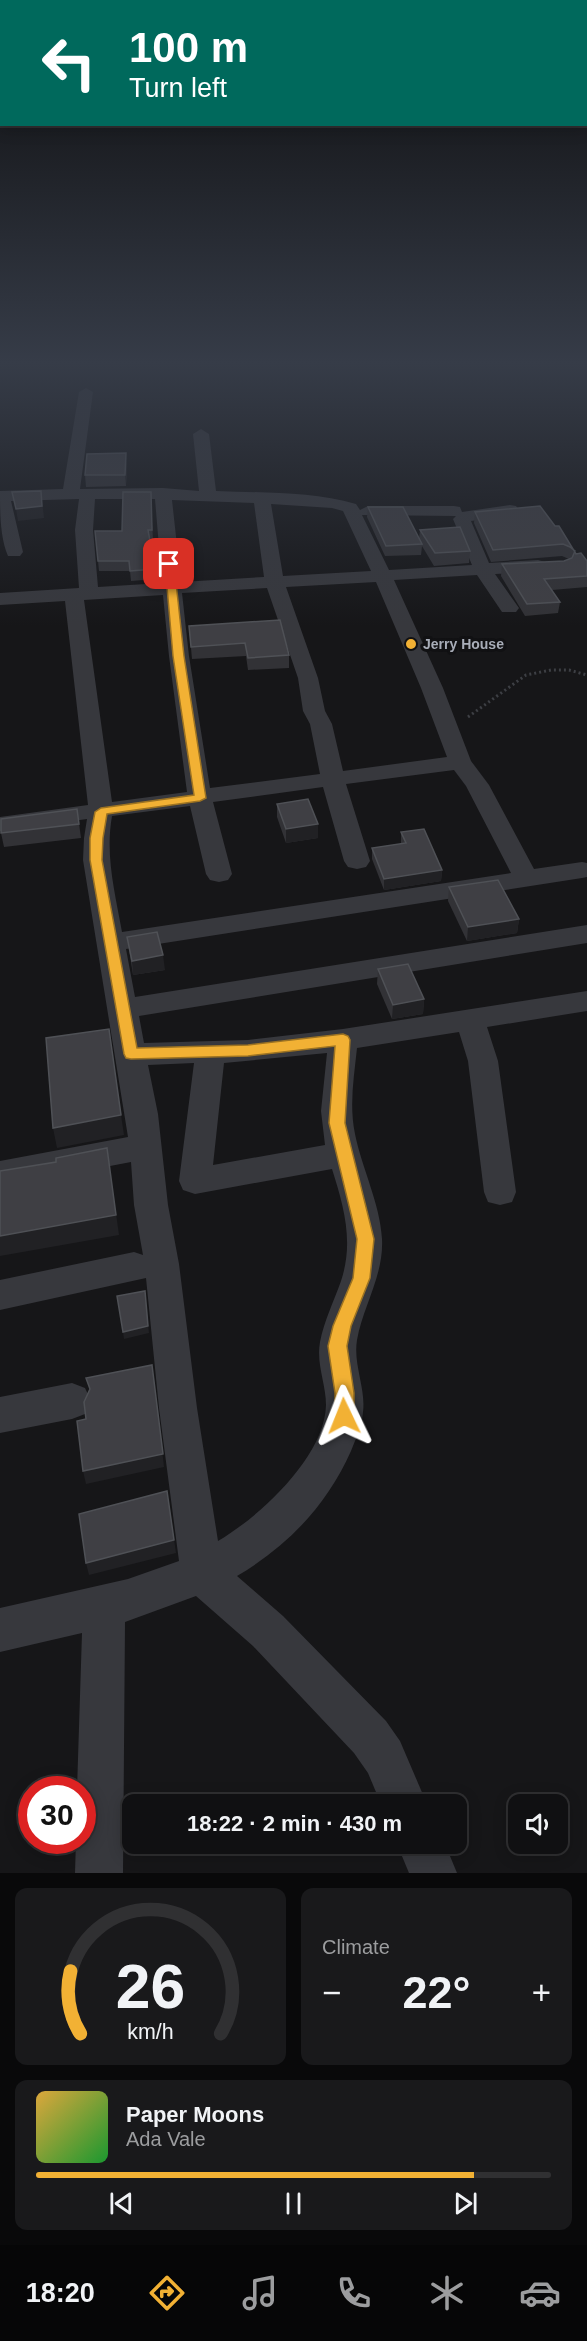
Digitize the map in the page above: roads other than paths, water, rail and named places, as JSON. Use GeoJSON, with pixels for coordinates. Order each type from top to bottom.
{"type":"FeatureCollection","features":[{"type":"Feature","properties":{"kind":"street"},"geometry":{"type":"LineString","coordinates":[[83,450],[80,494],[85,521],[85,555],[82,593],[101,812],[96,838],[96,860],[146,1146],[201,1574],[268,1631],[370,1737],[384,1757],[400,1794]]}},
{"type":"Feature","properties":{"kind":"street"},"geometry":{"type":"LineString","coordinates":[[203,450],[208,494]]}},
{"type":"Feature","properties":{"kind":"street"},"geometry":{"type":"LineString","coordinates":[[162,493],[178,656],[200,798],[219,874]]}},
{"type":"Feature","properties":{"kind":"street"},"geometry":{"type":"LineString","coordinates":[[14,552],[1,496],[208,494],[342,504],[352,510],[454,511]]}},
{"type":"Feature","properties":{"kind":"street"},"geometry":{"type":"LineString","coordinates":[[262,497],[274,580],[308,678],[314,711],[327,746],[333,780],[357,861]]}},
{"type":"Feature","properties":{"kind":"street"},"geometry":{"type":"LineString","coordinates":[[509,608],[483,570],[463,517],[519,509]]}},
{"type":"Feature","properties":{"kind":"street"},"geometry":{"type":"LineString","coordinates":[[352,510],[450,729],[460,762],[477,785],[527,879]]}},
{"type":"Feature","properties":{"kind":"street"},"geometry":{"type":"LineString","coordinates":[[0,599],[274,580],[381,577],[550,565]]}},
{"type":"Feature","properties":{"kind":"street"},"geometry":{"type":"LineString","coordinates":[[0,824],[460,762]]}},
{"type":"Feature","properties":{"kind":"street"},"geometry":{"type":"LineString","coordinates":[[111,942],[582,870]]}},
{"type":"Feature","properties":{"kind":"street"},"geometry":{"type":"LineString","coordinates":[[122,1009],[587,934]]}},
{"type":"Feature","properties":{"kind":"street"},"geometry":{"type":"LineString","coordinates":[[131,1054],[248,1051],[343,1040],[587,1001]]}},
{"type":"Feature","properties":{"kind":"street"},"geometry":{"type":"LineString","coordinates":[[470,1020],[483,1061],[500,1192]]}},
{"type":"Feature","properties":{"kind":"street"},"geometry":{"type":"LineString","coordinates":[[0,1630],[164,1590],[227,1562],[251,1545],[291,1510],[321,1471],[344,1416],[344,1393],[337,1346],[342,1326],[361,1278],[365,1239],[337,1114],[343,1040]]}},
{"type":"Feature","properties":{"kind":"street"},"geometry":{"type":"LineString","coordinates":[[210,1051],[195,1181],[345,1154]]}},
{"type":"Feature","properties":{"kind":"street"},"geometry":{"type":"LineString","coordinates":[[0,1174],[146,1146]]}},
{"type":"Feature","properties":{"kind":"street"},"geometry":{"type":"LineString","coordinates":[[0,1294],[134,1267]]}},
{"type":"Feature","properties":{"kind":"street"},"geometry":{"type":"LineString","coordinates":[[0,1415],[72,1401]]}},
{"type":"Feature","properties":{"kind":"street"},"geometry":{"type":"LineString","coordinates":[[99,1873],[104,1606]]}},
{"type":"Feature","properties":{"kind":"street"},"geometry":{"type":"LineString","coordinates":[[424,1854],[433,1873]]}},
{"type":"Feature","properties":{"kind":"place","name":"Jerry House"},"geometry":{"type":"Point","coordinates":[411,644]}}]}
